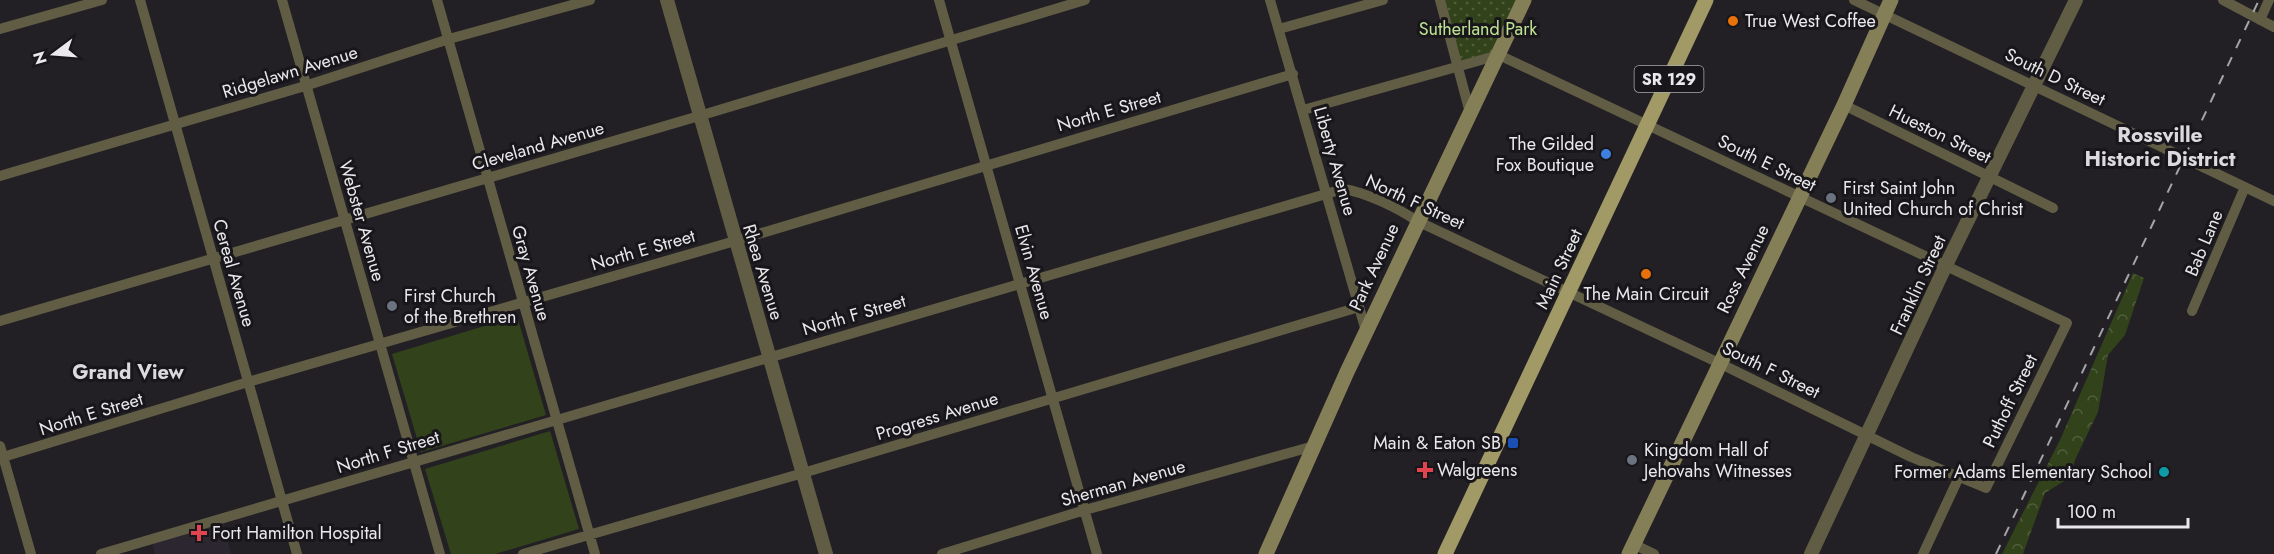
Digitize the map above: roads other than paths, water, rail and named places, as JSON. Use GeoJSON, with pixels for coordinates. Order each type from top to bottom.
{"type":"FeatureCollection","features":[{"type":"Feature","properties":{"kind":"main road","name":"Park Avenue"},"geometry":{"type":"LineString","coordinates":[[1266,554],[1417,221],[1524,0]]}},
{"type":"Feature","properties":{"kind":"main road","name":"Main Street"},"geometry":{"type":"LineString","coordinates":[[1445,554],[1706,0]]}},
{"type":"Feature","properties":{"kind":"main road","name":"Ross Avenue"},"geometry":{"type":"LineString","coordinates":[[1631,549],[1892,0]]}},
{"type":"Feature","properties":{"kind":"street"},"geometry":{"type":"LineString","coordinates":[[0,29],[102,0]]}},
{"type":"Feature","properties":{"kind":"street","name":"Cereal Avenue"},"geometry":{"type":"LineString","coordinates":[[140,0],[297,554]]}},
{"type":"Feature","properties":{"kind":"street","name":"Webster Avenue"},"geometry":{"type":"LineString","coordinates":[[282,0],[440,554]]}},
{"type":"Feature","properties":{"kind":"street","name":"Gray Avenue"},"geometry":{"type":"LineString","coordinates":[[437,0],[595,554]]}},
{"type":"Feature","properties":{"kind":"street","name":"Ridgelawn Avenue"},"geometry":{"type":"LineString","coordinates":[[0,176],[305,86],[449,39],[590,0]]}},
{"type":"Feature","properties":{"kind":"street","name":"Rhea Avenue"},"geometry":{"type":"LineString","coordinates":[[667,0],[826,554]]}},
{"type":"Feature","properties":{"kind":"street","name":"Elvin Avenue"},"geometry":{"type":"LineString","coordinates":[[939,0],[1097,554]]}},
{"type":"Feature","properties":{"kind":"street","name":"Cleveland Avenue"},"geometry":{"type":"LineString","coordinates":[[0,321],[1085,0]]}},
{"type":"Feature","properties":{"kind":"street","name":"Liberty Avenue"},"geometry":{"type":"LineString","coordinates":[[1270,0],[1366,331]]}},
{"type":"Feature","properties":{"kind":"street"},"geometry":{"type":"LineString","coordinates":[[1279,29],[1383,0]]}},
{"type":"Feature","properties":{"kind":"street"},"geometry":{"type":"LineString","coordinates":[[1440,0],[1470,113]]}},
{"type":"Feature","properties":{"kind":"street","name":"South D Street"},"geometry":{"type":"LineString","coordinates":[[1854,0],[2274,201]]}},
{"type":"Feature","properties":{"kind":"street","name":"Franklin Street"},"geometry":{"type":"LineString","coordinates":[[1811,554],[1946,265],[2076,0]]}},
{"type":"Feature","properties":{"kind":"street"},"geometry":{"type":"LineString","coordinates":[[2223,0],[2274,27]]}},
{"type":"Feature","properties":{"kind":"street"},"geometry":{"type":"LineString","coordinates":[[2244,10],[2249,0]]}},
{"type":"Feature","properties":{"kind":"street"},"geometry":{"type":"LineString","coordinates":[[2260,20],[2269,0]]}},
{"type":"Feature","properties":{"kind":"street"},"geometry":{"type":"LineString","coordinates":[[1303,110],[1499,54],[1648,124]]}},
{"type":"Feature","properties":{"kind":"street","name":"North E Street"},"geometry":{"type":"LineString","coordinates":[[3,457],[248,382],[379,346],[1293,74]]}},
{"type":"Feature","properties":{"kind":"street","name":"Hueston Street"},"geometry":{"type":"LineString","coordinates":[[1844,105],[2053,208]]}},
{"type":"Feature","properties":{"kind":"street","name":"South E Street"},"geometry":{"type":"LineString","coordinates":[[1648,124],[2067,323]]}},
{"type":"Feature","properties":{"kind":"street","name":"Bab Lane"},"geometry":{"type":"LineString","coordinates":[[2193,311],[2245,187]]}},
{"type":"Feature","properties":{"kind":"street","name":"North F Street"},"geometry":{"type":"LineString","coordinates":[[101,554],[1326,192],[1343,189],[1354,191],[1569,293]]}},
{"type":"Feature","properties":{"kind":"street","name":"South F Street"},"geometry":{"type":"LineString","coordinates":[[1569,293],[1911,457],[1959,477]]}},
{"type":"Feature","properties":{"kind":"street","name":"Progress Avenue"},"geometry":{"type":"LineString","coordinates":[[524,554],[1359,307]]}},
{"type":"Feature","properties":{"kind":"street","name":"Puthoff Street"},"geometry":{"type":"LineString","coordinates":[[1959,477],[1986,488],[2067,323]]}},
{"type":"Feature","properties":{"kind":"street"},"geometry":{"type":"LineString","coordinates":[[0,446],[31,554]]}},
{"type":"Feature","properties":{"kind":"street","name":"Sherman Avenue"},"geometry":{"type":"LineString","coordinates":[[942,554],[1085,510],[1314,446]]}},
{"type":"Feature","properties":{"kind":"street"},"geometry":{"type":"LineString","coordinates":[[1923,554],[1959,477]]}},
{"type":"Feature","properties":{"kind":"street"},"geometry":{"type":"LineString","coordinates":[[1631,549],[1654,554]]}},
{"type":"Feature","properties":{"kind":"railway"},"geometry":{"type":"LineString","coordinates":[[1996,554],[2259,0]]}},
{"type":"Feature","properties":{"kind":"place","name":"True West Coffee"},"geometry":{"type":"Point","coordinates":[1733,21]}},
{"type":"Feature","properties":{"kind":"place","name":"The Gilded Fox Boutique"},"geometry":{"type":"Point","coordinates":[1606,154]}},
{"type":"Feature","properties":{"kind":"place","name":"First Saint John United Church of Christ"},"geometry":{"type":"Point","coordinates":[1831,198]}},
{"type":"Feature","properties":{"kind":"place","name":"The Main Circuit"},"geometry":{"type":"Point","coordinates":[1646,274]}},
{"type":"Feature","properties":{"kind":"place","name":"First Church of the Brethren"},"geometry":{"type":"Point","coordinates":[392,306]}},
{"type":"Feature","properties":{"kind":"place","name":"Main & Eaton SB"},"geometry":{"type":"Point","coordinates":[1513,443]}},
{"type":"Feature","properties":{"kind":"place","name":"Kingdom Hall of Jehovahs Witnesses"},"geometry":{"type":"Point","coordinates":[1632,460]}},
{"type":"Feature","properties":{"kind":"place","name":"Walgreens"},"geometry":{"type":"Point","coordinates":[1425,470]}},
{"type":"Feature","properties":{"kind":"place","name":"Former Adams Elementary School"},"geometry":{"type":"Point","coordinates":[2164,472]}},
{"type":"Feature","properties":{"kind":"place","name":"Fort Hamilton Hospital"},"geometry":{"type":"Point","coordinates":[199,533]}},
{"type":"Feature","properties":{"kind":"district","name":"Rossville Historic District"},"geometry":{"type":"Point","coordinates":[2160,147]}},
{"type":"Feature","properties":{"kind":"district","name":"Grand View"},"geometry":{"type":"Point","coordinates":[128,372]}},
{"type":"Feature","properties":{"kind":"park label","name":"Sutherland Park"},"geometry":{"type":"Point","coordinates":[1478,29]}}]}
